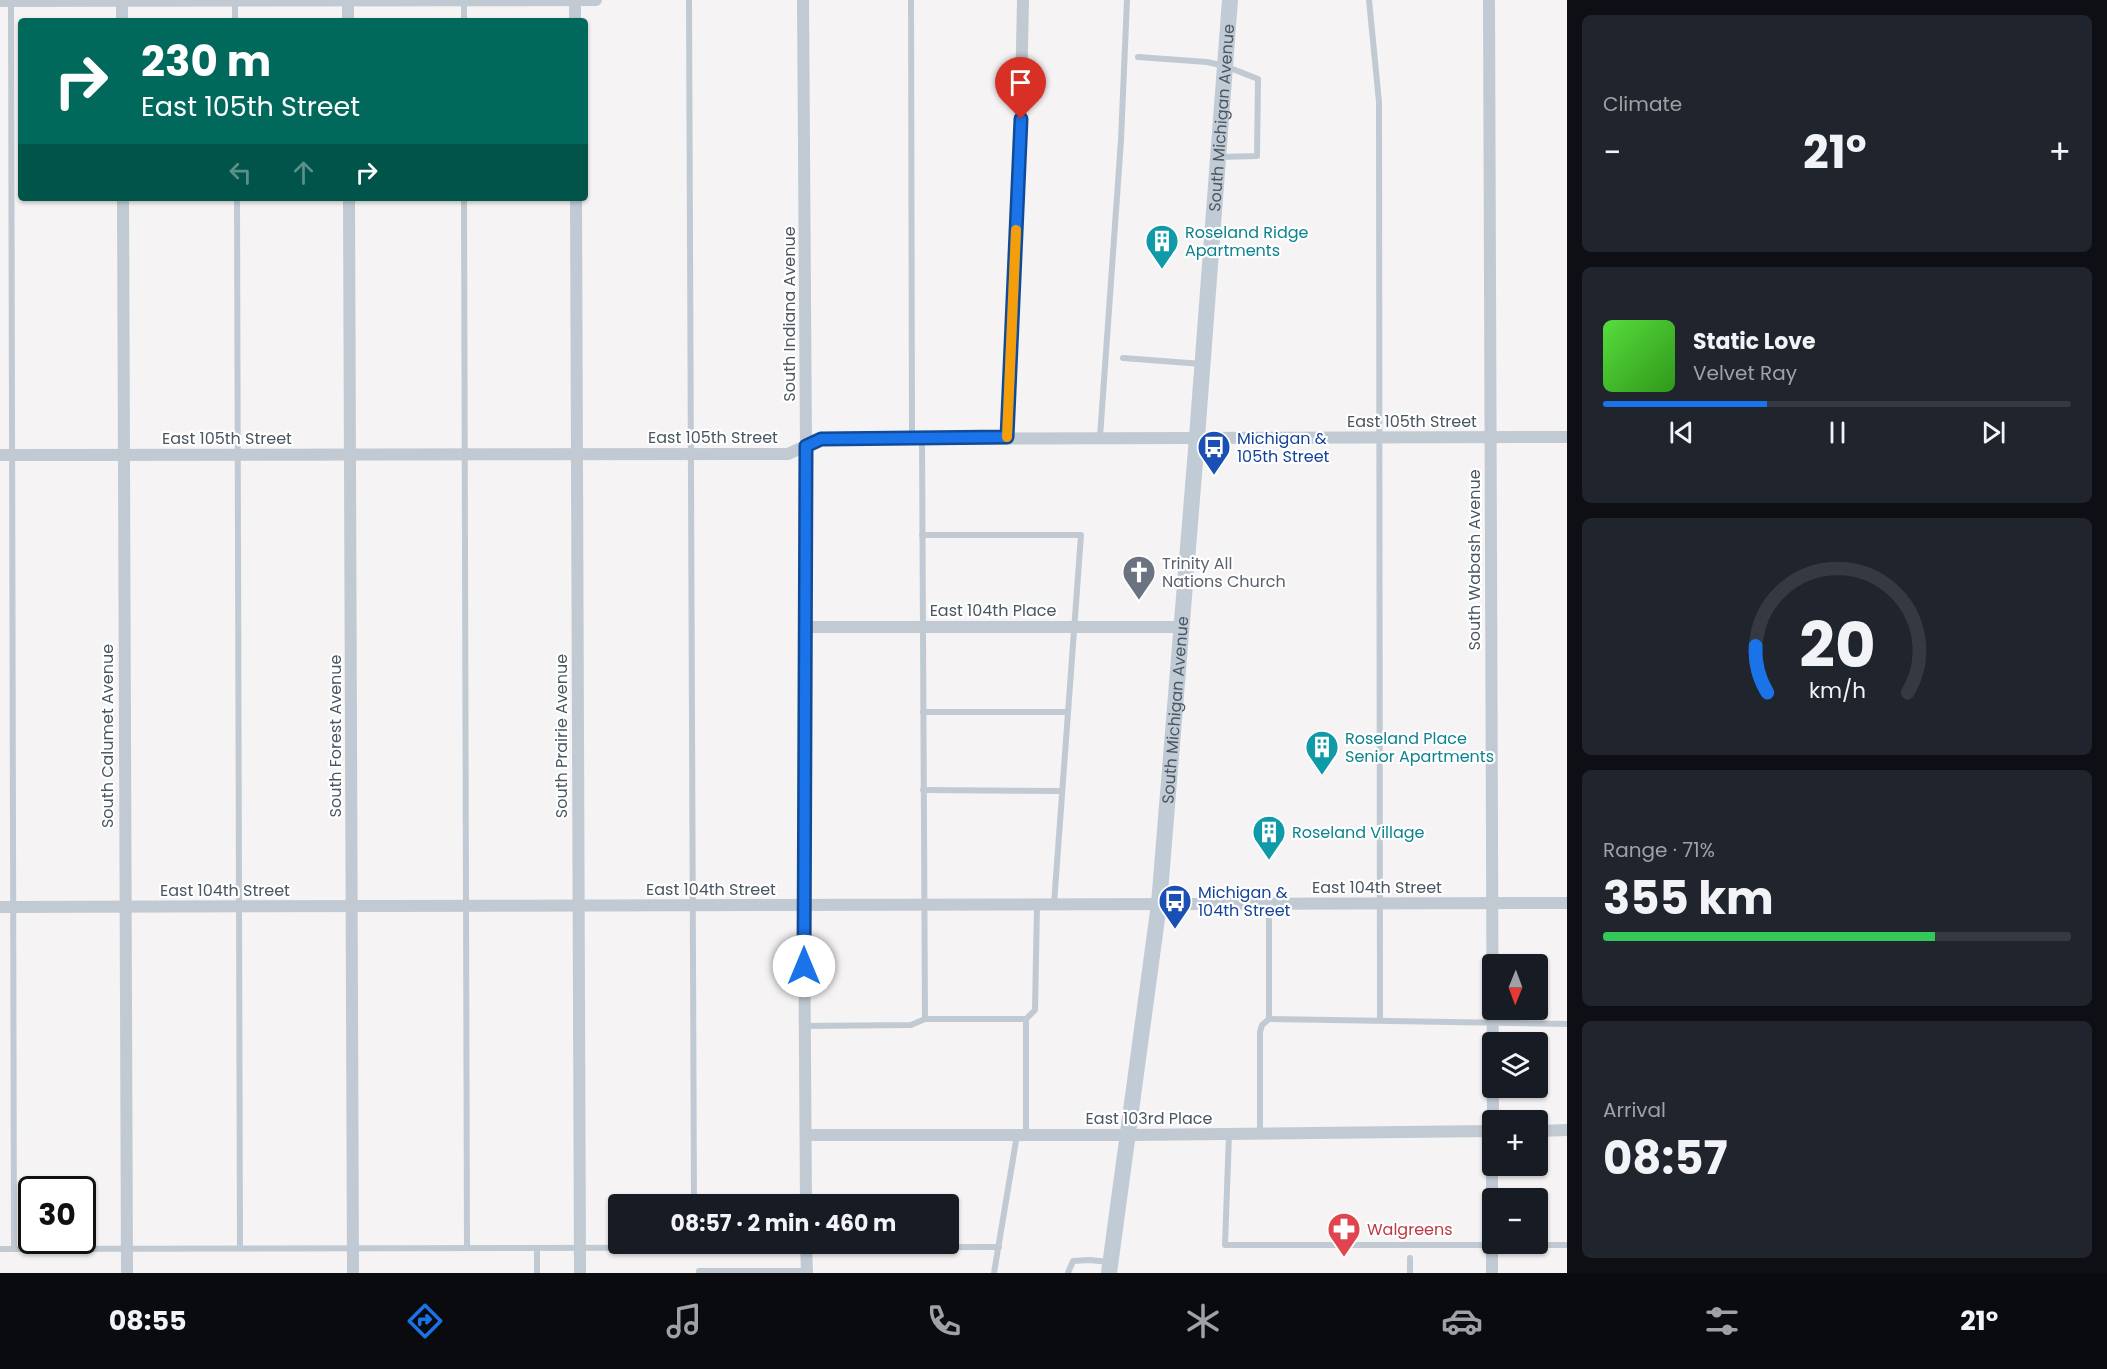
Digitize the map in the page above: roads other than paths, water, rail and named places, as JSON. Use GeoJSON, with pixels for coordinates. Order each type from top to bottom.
{"type":"FeatureCollection","features":[{"type":"Feature","properties":{"kind":"main road","name":"South Michigan Avenue"},"geometry":{"type":"LineString","coordinates":[[1110,1267],[1159,904],[1230,0]]}},
{"type":"Feature","properties":{"kind":"street"},"geometry":{"type":"LineString","coordinates":[[122,0],[122,18]]}},
{"type":"Feature","properties":{"kind":"street"},"geometry":{"type":"LineString","coordinates":[[348,0],[348,18]]}},
{"type":"Feature","properties":{"kind":"street"},"geometry":{"type":"LineString","coordinates":[[575,0],[575,18]]}},
{"type":"Feature","properties":{"kind":"street"},"geometry":{"type":"LineString","coordinates":[[8,1],[596,0]]}},
{"type":"Feature","properties":{"kind":"street","name":"South Indiana Avenue"},"geometry":{"type":"LineString","coordinates":[[803,0],[806,446],[804,905],[806,1194]]}},
{"type":"Feature","properties":{"kind":"street"},"geometry":{"type":"LineString","coordinates":[[1007,437],[1020,143],[1023,0]]}},
{"type":"Feature","properties":{"kind":"street","name":"South Wabash Avenue"},"geometry":{"type":"LineString","coordinates":[[1489,0],[1492,1110]]}},
{"type":"Feature","properties":{"kind":"street","name":"South Calumet Avenue"},"geometry":{"type":"LineString","coordinates":[[123,201],[127,1273]]}},
{"type":"Feature","properties":{"kind":"street","name":"South Forest Avenue"},"geometry":{"type":"LineString","coordinates":[[349,201],[353,1273]]}},
{"type":"Feature","properties":{"kind":"street","name":"South Prairie Avenue"},"geometry":{"type":"LineString","coordinates":[[576,201],[580,1273]]}},
{"type":"Feature","properties":{"kind":"street","name":"East 105th Street"},"geometry":{"type":"LineString","coordinates":[[0,454],[788,454],[821,439],[1567,437]]}},
{"type":"Feature","properties":{"kind":"street","name":"East 104th Place"},"geometry":{"type":"LineString","coordinates":[[805,627],[1181,627]]}},
{"type":"Feature","properties":{"kind":"street","name":"East 104th Street"},"geometry":{"type":"LineString","coordinates":[[0,907],[1567,903]]}},
{"type":"Feature","properties":{"kind":"street","name":"East 103rd Place"},"geometry":{"type":"LineString","coordinates":[[806,1135],[1129,1135],[1482,1131]]}},
{"type":"Feature","properties":{"kind":"street"},"geometry":{"type":"LineString","coordinates":[[1548,1131],[1567,1131]]}},
{"type":"Feature","properties":{"kind":"street"},"geometry":{"type":"LineString","coordinates":[[807,1254],[807,1272]]}},
{"type":"Feature","properties":{"kind":"street"},"geometry":{"type":"LineString","coordinates":[[1492,1254],[1492,1273]]}},
{"type":"Feature","properties":{"kind":"lane"},"geometry":{"type":"LineString","coordinates":[[236,0],[236,18]]}},
{"type":"Feature","properties":{"kind":"lane"},"geometry":{"type":"LineString","coordinates":[[464,0],[464,18]]}},
{"type":"Feature","properties":{"kind":"lane"},"geometry":{"type":"LineString","coordinates":[[689,0],[694,1194]]}},
{"type":"Feature","properties":{"kind":"lane"},"geometry":{"type":"LineString","coordinates":[[911,0],[917,438],[922,535],[925,1019]]}},
{"type":"Feature","properties":{"kind":"lane"},"geometry":{"type":"LineString","coordinates":[[1100,438],[1121,141],[1127,0]]}},
{"type":"Feature","properties":{"kind":"lane"},"geometry":{"type":"LineString","coordinates":[[1369,0],[1379,102],[1380,1020]]}},
{"type":"Feature","properties":{"kind":"lane"},"geometry":{"type":"LineString","coordinates":[[8,1],[14,454],[14,1249]]}},
{"type":"Feature","properties":{"kind":"lane"},"geometry":{"type":"LineString","coordinates":[[1138,57],[1207,62],[1225,66],[1258,79],[1257,156],[1218,157]]}},
{"type":"Feature","properties":{"kind":"lane"},"geometry":{"type":"LineString","coordinates":[[237,201],[240,1248]]}},
{"type":"Feature","properties":{"kind":"lane"},"geometry":{"type":"LineString","coordinates":[[464,201],[467,1248]]}},
{"type":"Feature","properties":{"kind":"lane"},"geometry":{"type":"LineString","coordinates":[[1123,358],[1203,364]]}},
{"type":"Feature","properties":{"kind":"lane"},"geometry":{"type":"LineString","coordinates":[[922,535],[1080,535],[1054,904]]}},
{"type":"Feature","properties":{"kind":"lane"},"geometry":{"type":"LineString","coordinates":[[923,712],[1068,712]]}},
{"type":"Feature","properties":{"kind":"lane"},"geometry":{"type":"LineString","coordinates":[[923,790],[1062,791]]}},
{"type":"Feature","properties":{"kind":"lane"},"geometry":{"type":"LineString","coordinates":[[994,1273],[1021,1135],[1026,1019],[1035,1010],[1037,904]]}},
{"type":"Feature","properties":{"kind":"lane"},"geometry":{"type":"LineString","coordinates":[[1269,904],[1269,1019]]}},
{"type":"Feature","properties":{"kind":"lane"},"geometry":{"type":"LineString","coordinates":[[805,1026],[911,1025],[925,1019],[1026,1019]]}},
{"type":"Feature","properties":{"kind":"lane"},"geometry":{"type":"LineString","coordinates":[[1260,1134],[1260,1032],[1262,1025],[1269,1019],[1567,1024]]}},
{"type":"Feature","properties":{"kind":"lane"},"geometry":{"type":"LineString","coordinates":[[1229,1134],[1226,1245],[1482,1245]]}},
{"type":"Feature","properties":{"kind":"lane"},"geometry":{"type":"LineString","coordinates":[[1548,1245],[1567,1245]]}},
{"type":"Feature","properties":{"kind":"lane"},"geometry":{"type":"LineString","coordinates":[[959,1247],[999,1247]]}},
{"type":"Feature","properties":{"kind":"lane"},"geometry":{"type":"LineString","coordinates":[[537,1248],[537,1273]]}},
{"type":"Feature","properties":{"kind":"lane"},"geometry":{"type":"LineString","coordinates":[[0,1249],[608,1248]]}},
{"type":"Feature","properties":{"kind":"lane"},"geometry":{"type":"LineString","coordinates":[[1410,1258],[1410,1273]]}},
{"type":"Feature","properties":{"kind":"lane"},"geometry":{"type":"LineString","coordinates":[[1068,1273],[1073,1261],[1089,1260],[1110,1267]]}},
{"type":"Feature","properties":{"kind":"lane"},"geometry":{"type":"LineString","coordinates":[[699,1273],[699,1271],[807,1272]]}},
{"type":"Feature","properties":{"kind":"place","name":"Roseland Ridge Apartments"},"geometry":{"type":"Point","coordinates":[1162,270]}},
{"type":"Feature","properties":{"kind":"place","name":"Michigan & 105th Street"},"geometry":{"type":"Point","coordinates":[1214,476]}},
{"type":"Feature","properties":{"kind":"place","name":"Trinity All Nations Church"},"geometry":{"type":"Point","coordinates":[1139,601]}},
{"type":"Feature","properties":{"kind":"place","name":"Roseland Place Senior Apartments"},"geometry":{"type":"Point","coordinates":[1322,776]}},
{"type":"Feature","properties":{"kind":"place","name":"Roseland Village"},"geometry":{"type":"Point","coordinates":[1269,861]}},
{"type":"Feature","properties":{"kind":"place","name":"Michigan & 104th Street"},"geometry":{"type":"Point","coordinates":[1175,930]}},
{"type":"Feature","properties":{"kind":"place","name":"Walgreens"},"geometry":{"type":"Point","coordinates":[1344,1258]}}]}
